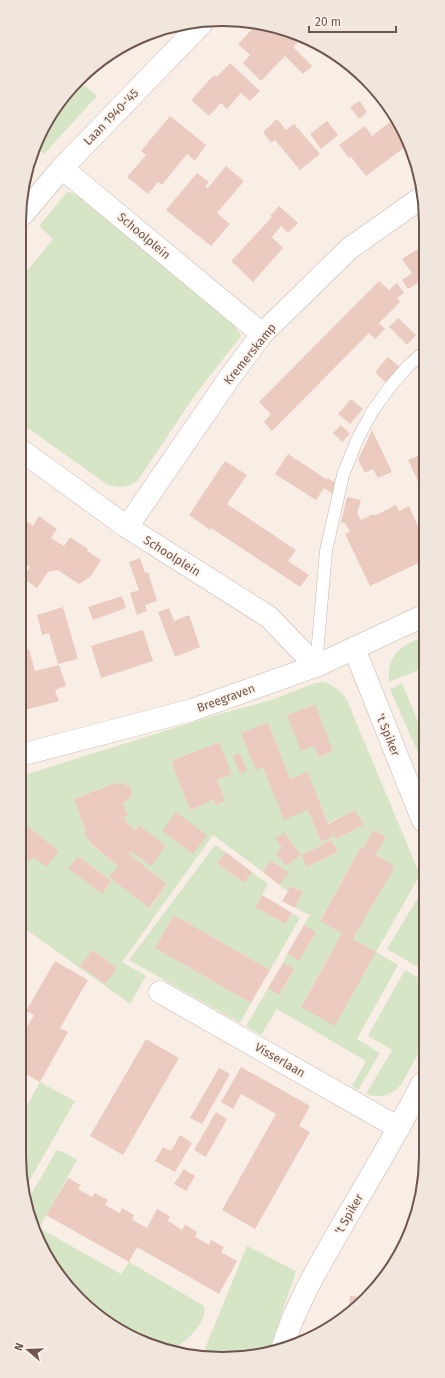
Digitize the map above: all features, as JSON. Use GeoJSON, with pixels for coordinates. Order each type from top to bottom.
{"type":"FeatureCollection","features":[{"type":"Feature","properties":{"kind":"street","name":"Laan 1940-'45"},"geometry":{"type":"LineString","coordinates":[[26,210],[62,168],[197,28]]}},
{"type":"Feature","properties":{"kind":"street","name":"Schoolplein"},"geometry":{"type":"LineString","coordinates":[[62,168],[262,334]]}},
{"type":"Feature","properties":{"kind":"street","name":"Kremerskamp"},"geometry":{"type":"LineString","coordinates":[[127,527],[230,377],[262,334],[350,248],[418,201]]}},
{"type":"Feature","properties":{"kind":"street","name":"Schoolplein"},"geometry":{"type":"LineString","coordinates":[[26,454],[127,527],[270,617],[316,666]]}},
{"type":"Feature","properties":{"kind":"street","name":"Breegraven"},"geometry":{"type":"LineString","coordinates":[[26,754],[192,710],[316,666],[419,618]]}},
{"type":"Feature","properties":{"kind":"street","name":"'t Spiker"},"geometry":{"type":"LineString","coordinates":[[354,648],[419,811]]}},
{"type":"Feature","properties":{"kind":"street","name":"Visserlaan"},"geometry":{"type":"LineString","coordinates":[[160,992],[399,1128]]}},
{"type":"Feature","properties":{"kind":"street","name":"'t Spiker"},"geometry":{"type":"LineString","coordinates":[[284,1342],[314,1274],[399,1128],[419,1090]]}},
{"type":"Feature","properties":{"kind":"lane"},"geometry":{"type":"LineString","coordinates":[[316,666],[326,551],[344,475],[357,440],[372,412],[390,387],[408,366],[419,356]]}},
{"type":"Feature","properties":{"kind":"green space"},"geometry":{"type":"Polygon","coordinates":[[[84,84],[97,96],[44,154],[40,150],[52,124],[59,113],[84,84]]]}},
{"type":"Feature","properties":{"kind":"green space"},"geometry":{"type":"Polygon","coordinates":[[[67,192],[73,193],[235,326],[241,336],[195,395],[138,480],[131,485],[117,487],[108,485],[26,427],[26,272],[53,239],[39,226],[67,192]]]}},
{"type":"Feature","properties":{"kind":"green space"},"geometry":{"type":"Polygon","coordinates":[[[419,638],[419,670],[389,682],[390,665],[393,658],[402,648],[419,638]]]}},
{"type":"Feature","properties":{"kind":"green space"},"geometry":{"type":"Polygon","coordinates":[[[323,682],[339,690],[346,698],[419,873],[419,877],[376,952],[398,965],[357,1039],[380,1053],[358,1090],[352,1086],[366,1061],[277,1009],[261,1035],[246,1026],[268,988],[279,995],[295,970],[283,963],[287,954],[299,961],[316,932],[304,925],[310,915],[295,908],[303,892],[291,886],[288,891],[279,885],[288,873],[272,860],[263,872],[213,835],[122,962],[146,976],[130,1004],[26,929],[26,858],[30,861],[33,857],[46,867],[59,851],[26,825],[26,774],[213,716],[271,700],[315,683],[323,682]],[[314,704],[287,715],[314,746],[318,757],[333,751],[314,704]],[[268,722],[263,767],[284,819],[308,810],[321,842],[333,837],[308,772],[290,779],[268,722]],[[219,742],[171,761],[190,810],[213,800],[216,805],[225,801],[217,780],[232,774],[219,742]],[[115,783],[74,799],[86,832],[84,833],[87,840],[89,839],[91,845],[118,866],[109,877],[150,908],[167,884],[129,854],[131,851],[151,865],[166,846],[139,825],[134,831],[123,818],[128,816],[123,803],[127,801],[132,792],[127,786],[124,784],[116,785],[115,783]],[[355,810],[328,823],[336,839],[364,825],[355,810]],[[373,830],[363,848],[361,847],[320,920],[342,933],[301,1006],[335,1025],[376,952],[353,939],[394,866],[376,855],[386,837],[373,830]],[[275,839],[282,848],[276,853],[286,866],[301,855],[275,839]],[[332,840],[301,855],[307,867],[338,852],[332,840]],[[78,856],[68,868],[102,893],[111,881],[78,856]],[[92,950],[80,966],[105,984],[117,968],[92,950]]]}},
{"type":"Feature","properties":{"kind":"green space"},"geometry":{"type":"Polygon","coordinates":[[[402,683],[419,724],[419,755],[390,689],[402,683]]]}},
{"type":"Feature","properties":{"kind":"green space"},"geometry":{"type":"Polygon","coordinates":[[[215,845],[226,852],[217,863],[244,883],[252,872],[268,884],[255,907],[285,924],[292,913],[300,918],[270,970],[174,915],[155,948],[251,1003],[240,1023],[129,960],[215,845]]]}},
{"type":"Feature","properties":{"kind":"green space"},"geometry":{"type":"Polygon","coordinates":[[[419,896],[419,968],[387,949],[419,896]]]}},
{"type":"Feature","properties":{"kind":"green space"},"geometry":{"type":"Polygon","coordinates":[[[405,970],[419,978],[419,1051],[401,1085],[393,1092],[383,1096],[366,1094],[392,1050],[368,1036],[405,970]]]}},
{"type":"Feature","properties":{"kind":"green space"},"geometry":{"type":"Polygon","coordinates":[[[40,1082],[75,1101],[28,1182],[26,1168],[26,1107],[40,1082]]]}},
{"type":"Feature","properties":{"kind":"green space"},"geometry":{"type":"Polygon","coordinates":[[[56,1151],[61,1151],[77,1160],[39,1227],[30,1196],[56,1151]]]}},
{"type":"Feature","properties":{"kind":"green space"},"geometry":{"type":"Polygon","coordinates":[[[40,1229],[121,1274],[129,1262],[204,1306],[204,1313],[199,1325],[184,1342],[178,1346],[159,1342],[124,1326],[113,1319],[93,1303],[75,1285],[52,1254],[40,1229]]]}},
{"type":"Feature","properties":{"kind":"green space"},"geometry":{"type":"Polygon","coordinates":[[[247,1246],[296,1271],[271,1345],[235,1352],[204,1351],[247,1246]]]}},
{"type":"Feature","properties":{"kind":"building"},"geometry":{"type":"Polygon","coordinates":[[[253,29],[286,36],[298,42],[293,47],[312,66],[303,74],[285,56],[261,81],[243,63],[250,55],[238,44],[253,29]]]}},
{"type":"Feature","properties":{"kind":"building"},"geometry":{"type":"Polygon","coordinates":[[[230,63],[260,91],[250,101],[241,93],[227,109],[221,103],[209,116],[191,100],[214,75],[217,77],[230,63]]]}},
{"type":"Feature","properties":{"kind":"building"},"geometry":{"type":"Polygon","coordinates":[[[360,101],[367,112],[359,119],[350,107],[360,101]]]}},
{"type":"Feature","properties":{"kind":"building"},"geometry":{"type":"Polygon","coordinates":[[[170,116],[206,145],[195,161],[187,154],[162,185],[158,182],[148,194],[127,177],[146,155],[141,151],[170,116]]]}},
{"type":"Feature","properties":{"kind":"building"},"geometry":{"type":"Polygon","coordinates":[[[277,119],[286,130],[294,124],[320,154],[300,170],[275,140],[271,143],[263,132],[277,119]]]}},
{"type":"Feature","properties":{"kind":"building"},"geometry":{"type":"Polygon","coordinates":[[[327,121],[338,135],[321,149],[310,134],[327,121]]]}},
{"type":"Feature","properties":{"kind":"building"},"geometry":{"type":"Polygon","coordinates":[[[391,121],[404,148],[366,176],[339,145],[365,126],[372,136],[391,121]]]}},
{"type":"Feature","properties":{"kind":"building"},"geometry":{"type":"Polygon","coordinates":[[[226,166],[244,181],[217,213],[230,224],[211,246],[166,210],[197,173],[209,182],[205,186],[208,188],[226,166]]]}},
{"type":"Feature","properties":{"kind":"building"},"geometry":{"type":"Polygon","coordinates":[[[279,206],[298,223],[288,233],[281,226],[272,237],[283,248],[253,282],[231,261],[272,217],[270,216],[279,206]]]}},
{"type":"Feature","properties":{"kind":"building"},"geometry":{"type":"Polygon","coordinates":[[[419,248],[419,282],[408,289],[402,280],[412,273],[402,259],[419,248]]]}},
{"type":"Feature","properties":{"kind":"building"},"geometry":{"type":"Polygon","coordinates":[[[379,281],[389,290],[397,283],[404,293],[397,298],[400,302],[379,323],[385,329],[375,339],[369,333],[272,431],[264,422],[271,414],[259,402],[379,281]]]}},
{"type":"Feature","properties":{"kind":"building"},"geometry":{"type":"Polygon","coordinates":[[[398,318],[416,335],[407,345],[389,327],[398,318]]]}},
{"type":"Feature","properties":{"kind":"building"},"geometry":{"type":"Polygon","coordinates":[[[388,357],[400,367],[386,383],[375,372],[388,357]]]}},
{"type":"Feature","properties":{"kind":"building"},"geometry":{"type":"Polygon","coordinates":[[[351,399],[363,409],[350,424],[338,414],[351,399]]]}},
{"type":"Feature","properties":{"kind":"building"},"geometry":{"type":"Polygon","coordinates":[[[341,425],[350,434],[342,442],[333,433],[341,425]]]}},
{"type":"Feature","properties":{"kind":"building"},"geometry":{"type":"Polygon","coordinates":[[[372,430],[392,472],[378,478],[373,469],[365,473],[358,460],[372,430]]]}},
{"type":"Feature","properties":{"kind":"building"},"geometry":{"type":"Polygon","coordinates":[[[288,454],[326,479],[327,478],[335,482],[333,494],[324,488],[316,500],[275,474],[288,454]]]}},
{"type":"Feature","properties":{"kind":"building"},"geometry":{"type":"Polygon","coordinates":[[[419,455],[419,484],[408,460],[419,455]]]}},
{"type":"Feature","properties":{"kind":"building"},"geometry":{"type":"Polygon","coordinates":[[[225,461],[247,475],[227,504],[296,550],[288,561],[309,575],[300,587],[189,515],[225,461]]]}},
{"type":"Feature","properties":{"kind":"building"},"geometry":{"type":"Polygon","coordinates":[[[347,497],[361,500],[357,513],[361,520],[373,514],[374,516],[396,505],[399,511],[409,506],[419,529],[419,563],[370,586],[345,534],[350,532],[346,524],[341,522],[347,497]]]}},
{"type":"Feature","properties":{"kind":"building"},"geometry":{"type":"Polygon","coordinates":[[[39,516],[57,529],[51,538],[64,546],[70,537],[101,560],[91,576],[79,584],[58,570],[48,572],[37,588],[26,580],[26,573],[30,567],[26,564],[26,521],[33,526],[39,516]]]}},
{"type":"Feature","properties":{"kind":"building"},"geometry":{"type":"Polygon","coordinates":[[[140,558],[145,573],[148,572],[157,601],[145,605],[147,611],[137,615],[130,593],[139,590],[129,562],[140,558]]]}},
{"type":"Feature","properties":{"kind":"building"},"geometry":{"type":"Polygon","coordinates":[[[122,596],[126,608],[93,620],[88,607],[122,596]]]}},
{"type":"Feature","properties":{"kind":"building"},"geometry":{"type":"Polygon","coordinates":[[[63,607],[78,659],[58,664],[49,633],[42,635],[37,615],[63,607]]]}},
{"type":"Feature","properties":{"kind":"building"},"geometry":{"type":"Polygon","coordinates":[[[169,608],[174,621],[189,615],[200,647],[175,657],[158,612],[169,608]]]}},
{"type":"Feature","properties":{"kind":"building"},"geometry":{"type":"Polygon","coordinates":[[[143,630],[153,661],[101,678],[91,646],[143,630]]]}},
{"type":"Feature","properties":{"kind":"building"},"geometry":{"type":"Polygon","coordinates":[[[29,649],[35,671],[59,665],[66,686],[55,690],[59,701],[26,710],[26,650],[29,649]]]}},
{"type":"Feature","properties":{"kind":"building"},"geometry":{"type":"Polygon","coordinates":[[[315,704],[333,751],[318,757],[314,746],[301,751],[287,715],[315,704]]]}},
{"type":"Feature","properties":{"kind":"building"},"geometry":{"type":"Polygon","coordinates":[[[268,722],[290,779],[308,772],[328,824],[355,810],[364,825],[336,839],[329,826],[333,837],[321,842],[308,810],[284,820],[263,767],[256,770],[241,733],[268,722]]]}},
{"type":"Feature","properties":{"kind":"building"},"geometry":{"type":"Polygon","coordinates":[[[219,742],[232,774],[217,780],[225,801],[216,805],[213,800],[190,810],[171,761],[219,742]]]}},
{"type":"Feature","properties":{"kind":"building"},"geometry":{"type":"Polygon","coordinates":[[[240,753],[247,771],[240,774],[233,756],[240,753]]]}},
{"type":"Feature","properties":{"kind":"building"},"geometry":{"type":"Polygon","coordinates":[[[115,783],[116,785],[121,783],[129,786],[132,792],[131,797],[123,803],[128,816],[123,818],[134,831],[139,825],[166,846],[151,866],[131,851],[129,854],[167,884],[149,908],[109,877],[118,866],[91,844],[89,839],[87,840],[84,833],[86,832],[74,799],[115,783]]]}},
{"type":"Feature","properties":{"kind":"building"},"geometry":{"type":"Polygon","coordinates":[[[176,812],[207,835],[193,854],[162,831],[176,812]]]}},
{"type":"Feature","properties":{"kind":"building"},"geometry":{"type":"Polygon","coordinates":[[[26,825],[59,851],[46,867],[33,857],[30,861],[26,858],[26,825]]]}},
{"type":"Feature","properties":{"kind":"building"},"geometry":{"type":"Polygon","coordinates":[[[373,830],[386,837],[376,855],[395,866],[353,939],[376,952],[335,1026],[301,1007],[342,933],[320,921],[361,847],[363,848],[373,830]]]}},
{"type":"Feature","properties":{"kind":"building"},"geometry":{"type":"Polygon","coordinates":[[[284,832],[301,855],[286,866],[276,853],[282,848],[275,839],[284,832]]]}},
{"type":"Feature","properties":{"kind":"building"},"geometry":{"type":"Polygon","coordinates":[[[332,840],[338,852],[307,867],[301,855],[332,840]]]}},
{"type":"Feature","properties":{"kind":"building"},"geometry":{"type":"Polygon","coordinates":[[[226,852],[252,872],[244,883],[217,863],[226,852]]]}},
{"type":"Feature","properties":{"kind":"building"},"geometry":{"type":"Polygon","coordinates":[[[78,856],[111,881],[102,894],[68,868],[78,856]]]}},
{"type":"Feature","properties":{"kind":"building"},"geometry":{"type":"Polygon","coordinates":[[[271,860],[289,873],[279,885],[263,872],[271,860]]]}},
{"type":"Feature","properties":{"kind":"building"},"geometry":{"type":"Polygon","coordinates":[[[291,886],[303,892],[295,908],[282,901],[291,886]]]}},
{"type":"Feature","properties":{"kind":"building"},"geometry":{"type":"Polygon","coordinates":[[[262,895],[292,913],[285,924],[255,907],[262,895]]]}},
{"type":"Feature","properties":{"kind":"building"},"geometry":{"type":"Polygon","coordinates":[[[174,915],[270,970],[251,1003],[155,948],[174,915]]]}},
{"type":"Feature","properties":{"kind":"building"},"geometry":{"type":"Polygon","coordinates":[[[304,925],[316,932],[299,961],[287,954],[304,925]]]}},
{"type":"Feature","properties":{"kind":"building"},"geometry":{"type":"Polygon","coordinates":[[[92,950],[117,968],[105,984],[80,966],[92,950]]]}},
{"type":"Feature","properties":{"kind":"building"},"geometry":{"type":"Polygon","coordinates":[[[55,961],[88,980],[60,1028],[68,1032],[40,1082],[26,1074],[26,1028],[34,1015],[26,1011],[55,961]]]}},
{"type":"Feature","properties":{"kind":"building"},"geometry":{"type":"Polygon","coordinates":[[[283,963],[295,969],[279,995],[268,988],[283,963]]]}},
{"type":"Feature","properties":{"kind":"building"},"geometry":{"type":"Polygon","coordinates":[[[146,1039],[179,1058],[123,1155],[90,1136],[146,1039]]]}},
{"type":"Feature","properties":{"kind":"building"},"geometry":{"type":"Polygon","coordinates":[[[241,1067],[310,1106],[299,1126],[310,1132],[255,1229],[222,1210],[276,1114],[241,1094],[233,1109],[221,1102],[241,1067]]]}},
{"type":"Feature","properties":{"kind":"building"},"geometry":{"type":"Polygon","coordinates":[[[219,1068],[230,1074],[202,1124],[190,1118],[219,1068]]]}},
{"type":"Feature","properties":{"kind":"building"},"geometry":{"type":"Polygon","coordinates":[[[216,1112],[227,1119],[206,1157],[194,1150],[216,1112]]]}},
{"type":"Feature","properties":{"kind":"building"},"geometry":{"type":"Polygon","coordinates":[[[180,1135],[192,1143],[175,1172],[155,1161],[163,1147],[171,1151],[180,1135]]]}},
{"type":"Feature","properties":{"kind":"building"},"geometry":{"type":"Polygon","coordinates":[[[184,1169],[195,1176],[186,1191],[174,1184],[184,1169]]]}},
{"type":"Feature","properties":{"kind":"building"},"geometry":{"type":"Polygon","coordinates":[[[68,1178],[81,1185],[78,1189],[92,1197],[95,1193],[108,1200],[105,1205],[120,1213],[122,1208],[134,1215],[132,1220],[147,1228],[157,1209],[170,1216],[168,1221],[182,1230],[186,1225],[197,1232],[195,1237],[209,1245],[211,1240],[224,1247],[221,1252],[237,1261],[219,1294],[137,1247],[129,1262],[46,1215],[68,1178]]]}},
{"type":"Feature","properties":{"kind":"building"},"geometry":{"type":"Polygon","coordinates":[[[350,1296],[358,1297],[352,1303],[349,1305],[350,1296]]]}}]}
